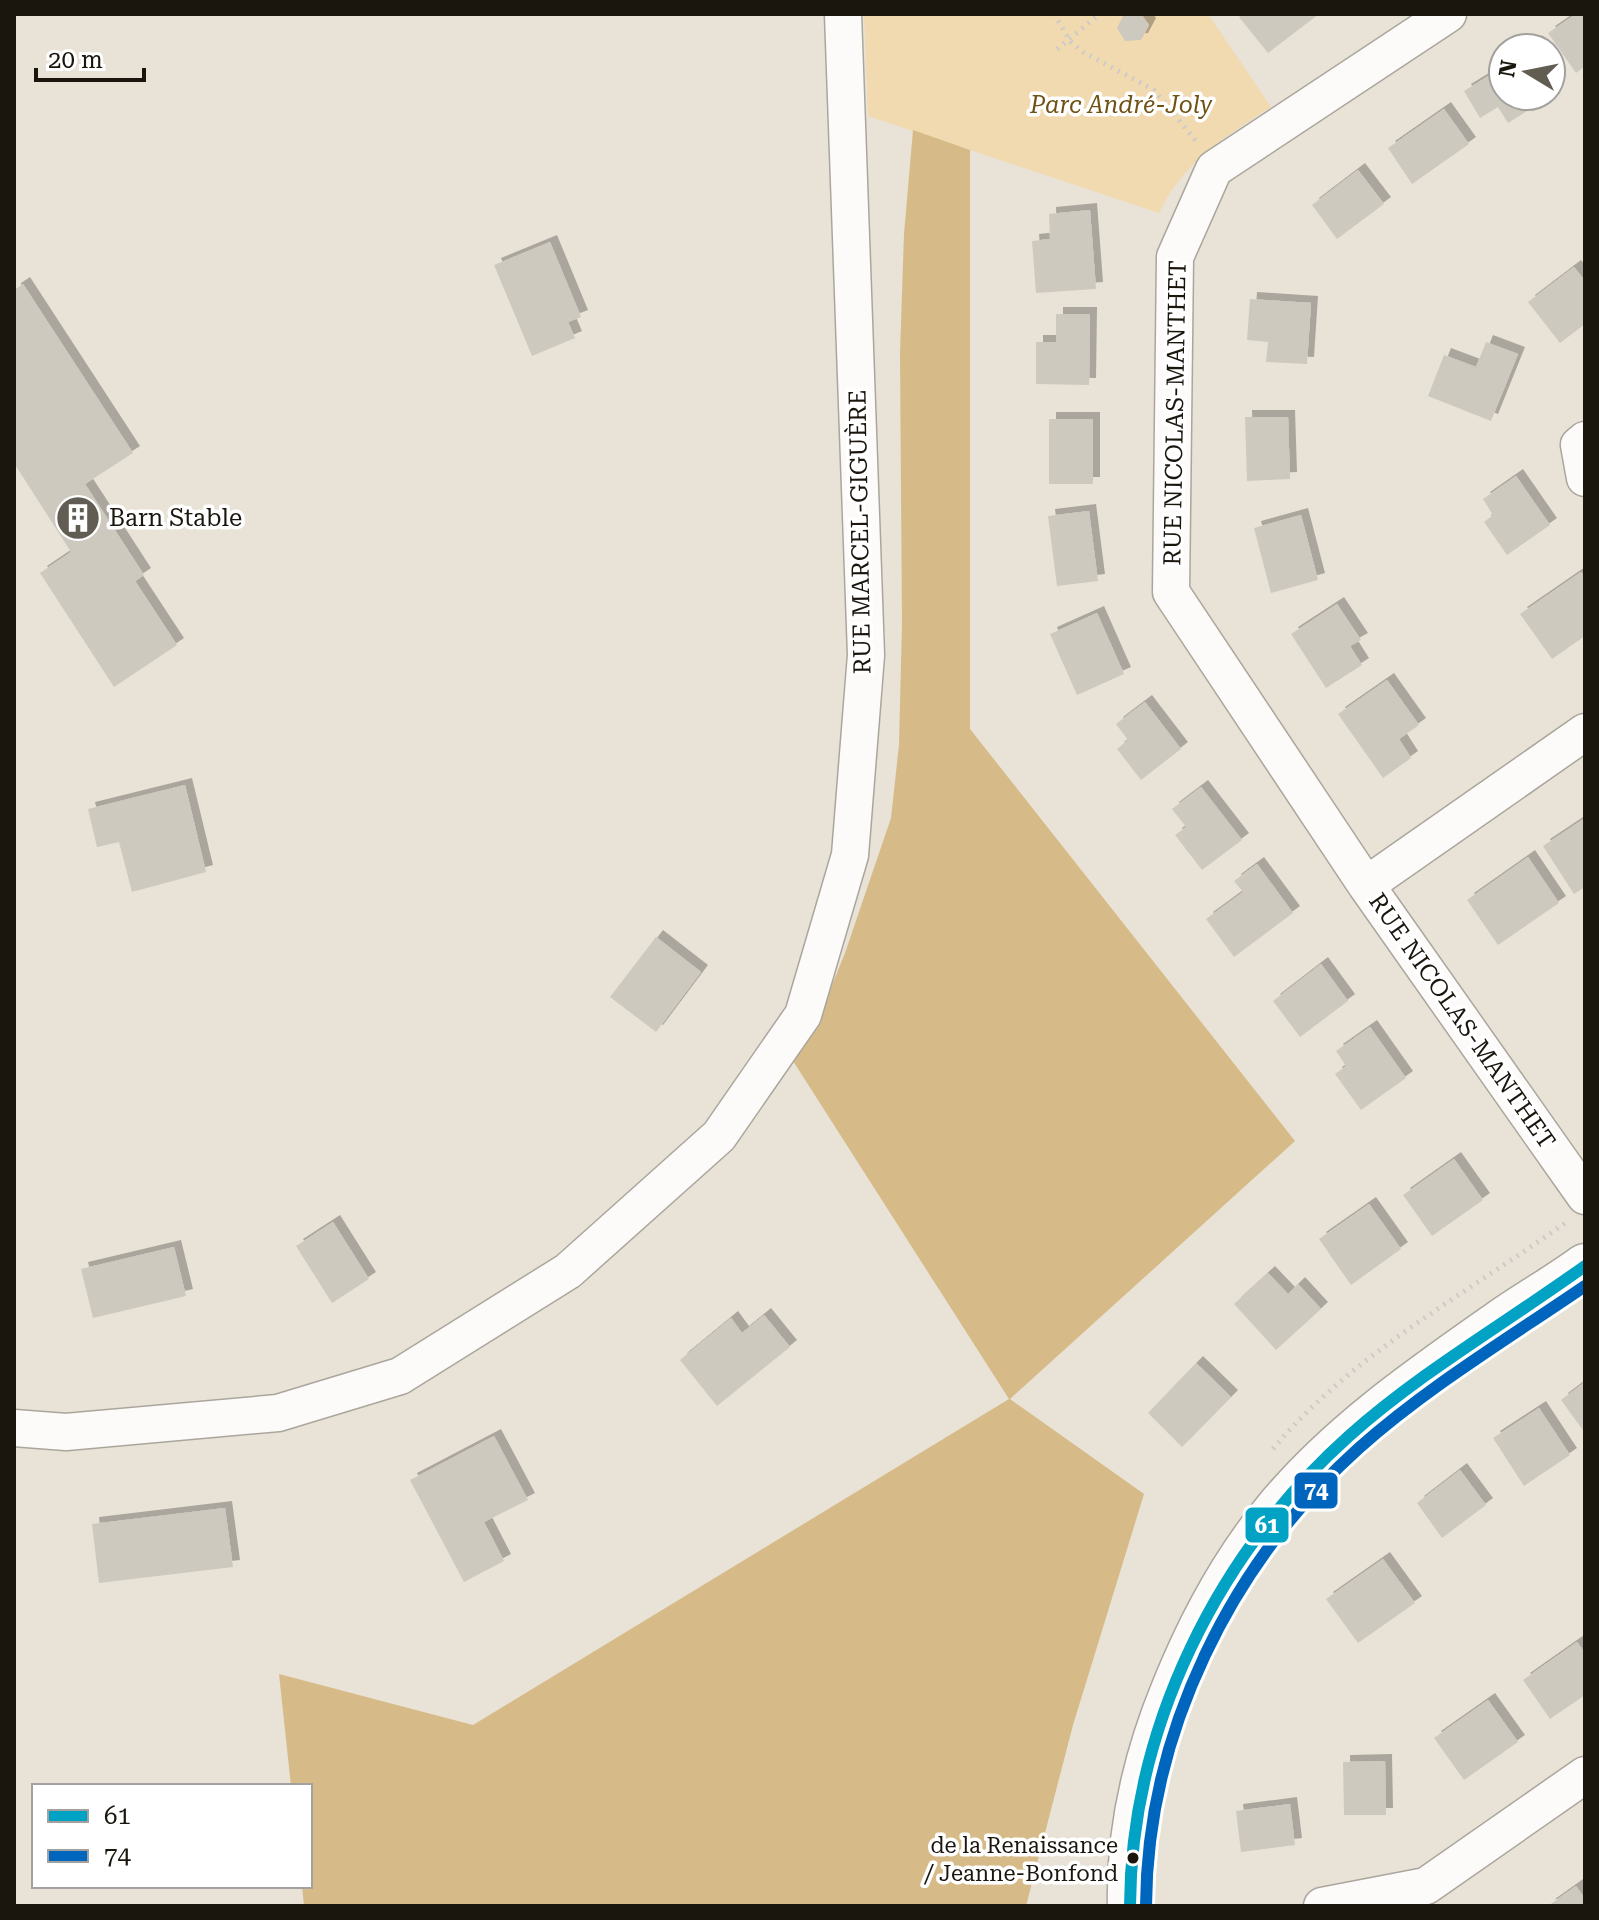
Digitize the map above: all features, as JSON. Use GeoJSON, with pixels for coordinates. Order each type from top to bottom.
{"type":"FeatureCollection","features":[{"type":"Feature","properties":{"kind":"street","name":"RUE MARCEL-GIGUÈRE"},"geometry":{"type":"LineString","coordinates":[[14,1428],[66,1432],[278,1413],[400,1376],[568,1271],[696,1157],[719,1136],[803,1015],[850,855],[866,655],[843,14]]}},
{"type":"Feature","properties":{"kind":"street","name":"RUE NICOLAS-MANTHET"},"geometry":{"type":"LineString","coordinates":[[1448,14],[1214,169],[1175,257],[1171,592],[1366,885],[1585,1196]]}},
{"type":"Feature","properties":{"kind":"street"},"geometry":{"type":"LineString","coordinates":[[1585,440],[1579,445],[1585,478]]}},
{"type":"Feature","properties":{"kind":"street","name":"RUE NICOLAS-MANTHET"},"geometry":{"type":"LineString","coordinates":[[1366,885],[1585,732]]}},
{"type":"Feature","properties":{"kind":"street"},"geometry":{"type":"LineString","coordinates":[[1130,1906],[1130,1869],[1137,1820],[1158,1732],[1193,1643],[1222,1588],[1256,1536],[1294,1489],[1365,1424],[1435,1369],[1585,1266]]}},
{"type":"Feature","properties":{"kind":"street"},"geometry":{"type":"LineString","coordinates":[[1322,1906],[1426,1886],[1585,1775]]}},
{"type":"Feature","properties":{"kind":"path"},"geometry":{"type":"LineString","coordinates":[[1054,14],[1069,38],[1083,52],[1154,90],[1195,140]]}},
{"type":"Feature","properties":{"kind":"path"},"geometry":{"type":"LineString","coordinates":[[1057,49],[1096,17]]}},
{"type":"Feature","properties":{"kind":"green space","name":"Parc André-Joly"},"geometry":{"type":"Polygon","coordinates":[[[864,14],[1208,14],[1271,107],[1222,140],[1193,165],[1180,179],[1159,213],[868,116],[864,14]]]}},
{"type":"Feature","properties":{"kind":"shaded area"},"geometry":{"type":"Polygon","coordinates":[[[913,130],[970,150],[970,729],[1295,1141],[1010,1399],[1144,1494],[1073,1725],[1026,1906],[304,1906],[302,1888],[312,1888],[312,1784],[291,1784],[279,1674],[473,1725],[1009,1399],[793,1061],[817,1022],[845,953],[891,818],[899,745],[902,623],[900,353],[904,234],[913,130]]]}},
{"type":"Feature","properties":{"kind":"building"},"geometry":{"type":"Polygon","coordinates":[[[1124,14],[1141,14],[1149,25],[1141,40],[1125,41],[1117,28],[1124,14]]]}},
{"type":"Feature","properties":{"kind":"building"},"geometry":{"type":"Polygon","coordinates":[[[1243,14],[1319,14],[1268,53],[1239,17],[1243,14]]]}},
{"type":"Feature","properties":{"kind":"building"},"geometry":{"type":"Polygon","coordinates":[[[1576,14],[1585,14],[1585,66],[1576,73],[1567,60],[1567,32],[1549,32],[1576,14]]]}},
{"type":"Feature","properties":{"kind":"building"},"geometry":{"type":"Polygon","coordinates":[[[1487,77],[1487,112],[1490,112],[1480,118],[1464,91],[1487,77]]]}},
{"type":"Feature","properties":{"kind":"building"},"geometry":{"type":"Polygon","coordinates":[[[1444,109],[1469,144],[1412,184],[1388,148],[1444,109]]]}},
{"type":"Feature","properties":{"kind":"building"},"geometry":{"type":"Polygon","coordinates":[[[1501,112],[1526,112],[1508,123],[1501,112]]]}},
{"type":"Feature","properties":{"kind":"building"},"geometry":{"type":"Polygon","coordinates":[[[1358,170],[1384,204],[1337,239],[1312,205],[1358,170]]]}},
{"type":"Feature","properties":{"kind":"building"},"geometry":{"type":"Polygon","coordinates":[[[1090,210],[1096,289],[1036,293],[1032,241],[1050,239],[1049,214],[1090,210]]]}},
{"type":"Feature","properties":{"kind":"building"},"geometry":{"type":"Polygon","coordinates":[[[550,242],[581,317],[568,322],[575,338],[532,356],[494,265],[550,242]]]}},
{"type":"Feature","properties":{"kind":"building"},"geometry":{"type":"Polygon","coordinates":[[[1574,267],[1585,281],[1585,324],[1560,343],[1528,302],[1574,267]]]}},
{"type":"Feature","properties":{"kind":"building","name":"Barn Stable"},"geometry":{"type":"Polygon","coordinates":[[[23,284],[133,453],[85,484],[144,575],[135,581],[177,645],[114,687],[40,573],[71,552],[14,463],[14,290],[23,284]]]}},
{"type":"Feature","properties":{"kind":"building"},"geometry":{"type":"Polygon","coordinates":[[[1250,299],[1311,303],[1307,364],[1266,362],[1268,342],[1247,340],[1250,299]]]}},
{"type":"Feature","properties":{"kind":"building"},"geometry":{"type":"Polygon","coordinates":[[[1056,314],[1090,314],[1089,385],[1036,384],[1036,342],[1056,342],[1056,314]]]}},
{"type":"Feature","properties":{"kind":"building"},"geometry":{"type":"Polygon","coordinates":[[[1486,342],[1518,354],[1491,421],[1428,396],[1444,355],[1476,367],[1486,342]]]}},
{"type":"Feature","properties":{"kind":"building"},"geometry":{"type":"Polygon","coordinates":[[[1245,417],[1288,417],[1290,479],[1247,481],[1245,417]]]}},
{"type":"Feature","properties":{"kind":"building"},"geometry":{"type":"Polygon","coordinates":[[[1049,419],[1093,419],[1093,484],[1049,484],[1049,419]]]}},
{"type":"Feature","properties":{"kind":"building"},"geometry":{"type":"Polygon","coordinates":[[[1516,476],[1550,525],[1507,555],[1484,522],[1493,515],[1483,499],[1516,476]]]}},
{"type":"Feature","properties":{"kind":"building"},"geometry":{"type":"Polygon","coordinates":[[[1089,511],[1098,581],[1057,586],[1048,516],[1089,511]]]}},
{"type":"Feature","properties":{"kind":"building"},"geometry":{"type":"Polygon","coordinates":[[[1301,515],[1318,580],[1271,593],[1254,528],[1301,515]]]}},
{"type":"Feature","properties":{"kind":"building"},"geometry":{"type":"Polygon","coordinates":[[[1581,572],[1585,577],[1585,636],[1552,659],[1520,614],[1581,572]]]}},
{"type":"Feature","properties":{"kind":"building"},"geometry":{"type":"Polygon","coordinates":[[[1337,604],[1361,640],[1350,646],[1362,665],[1326,688],[1291,634],[1337,604]]]}},
{"type":"Feature","properties":{"kind":"building"},"geometry":{"type":"Polygon","coordinates":[[[1097,613],[1124,674],[1077,695],[1050,634],[1097,613]]]}},
{"type":"Feature","properties":{"kind":"building"},"geometry":{"type":"Polygon","coordinates":[[[1387,680],[1419,725],[1399,739],[1411,758],[1383,778],[1338,714],[1387,680]]]}},
{"type":"Feature","properties":{"kind":"building"},"geometry":{"type":"Polygon","coordinates":[[[1145,702],[1181,749],[1141,780],[1117,749],[1128,740],[1116,724],[1145,702]]]}},
{"type":"Feature","properties":{"kind":"building"},"geometry":{"type":"Polygon","coordinates":[[[185,785],[206,872],[132,892],[119,842],[97,847],[88,809],[185,785]]]}},
{"type":"Feature","properties":{"kind":"building"},"geometry":{"type":"Polygon","coordinates":[[[1201,787],[1242,840],[1202,870],[1175,835],[1186,827],[1172,809],[1201,787]]]}},
{"type":"Feature","properties":{"kind":"building"},"geometry":{"type":"Polygon","coordinates":[[[1585,818],[1585,887],[1574,894],[1543,846],[1585,818]]]}},
{"type":"Feature","properties":{"kind":"building"},"geometry":{"type":"Polygon","coordinates":[[[1528,857],[1559,903],[1498,945],[1467,900],[1528,857]]]}},
{"type":"Feature","properties":{"kind":"building"},"geometry":{"type":"Polygon","coordinates":[[[1257,864],[1293,913],[1234,957],[1206,919],[1243,892],[1234,881],[1257,864]]]}},
{"type":"Feature","properties":{"kind":"building"},"geometry":{"type":"Polygon","coordinates":[[[656,937],[701,972],[656,1032],[610,997],[656,937]]]}},
{"type":"Feature","properties":{"kind":"building"},"geometry":{"type":"Polygon","coordinates":[[[1321,964],[1348,1001],[1300,1037],[1273,1001],[1321,964]]]}},
{"type":"Feature","properties":{"kind":"building"},"geometry":{"type":"Polygon","coordinates":[[[1370,1027],[1406,1078],[1361,1110],[1335,1074],[1346,1066],[1336,1051],[1370,1027]]]}},
{"type":"Feature","properties":{"kind":"building"},"geometry":{"type":"Polygon","coordinates":[[[1454,1159],[1483,1200],[1432,1236],[1403,1195],[1454,1159]]]}},
{"type":"Feature","properties":{"kind":"building"},"geometry":{"type":"Polygon","coordinates":[[[1369,1204],[1401,1249],[1351,1285],[1319,1239],[1369,1204]]]}},
{"type":"Feature","properties":{"kind":"building"},"geometry":{"type":"Polygon","coordinates":[[[333,1222],[369,1279],[332,1303],[296,1246],[333,1222]]]}},
{"type":"Feature","properties":{"kind":"building"},"geometry":{"type":"Polygon","coordinates":[[[174,1247],[186,1296],[93,1318],[81,1269],[174,1247]]]}},
{"type":"Feature","properties":{"kind":"building"},"geometry":{"type":"Polygon","coordinates":[[[1268,1273],[1288,1294],[1298,1284],[1321,1309],[1276,1350],[1234,1304],[1268,1273]]]}},
{"type":"Feature","properties":{"kind":"building"},"geometry":{"type":"Polygon","coordinates":[[[764,1315],[790,1347],[717,1406],[680,1360],[731,1318],[742,1333],[764,1315]]]}},
{"type":"Feature","properties":{"kind":"building"},"geometry":{"type":"Polygon","coordinates":[[[1196,1363],[1231,1397],[1182,1447],[1148,1413],[1196,1363]]]}},
{"type":"Feature","properties":{"kind":"building"},"geometry":{"type":"Polygon","coordinates":[[[1585,1382],[1585,1433],[1561,1400],[1585,1382]]]}},
{"type":"Feature","properties":{"kind":"building"},"geometry":{"type":"Polygon","coordinates":[[[1539,1408],[1570,1455],[1524,1486],[1493,1438],[1539,1408]]]}},
{"type":"Feature","properties":{"kind":"building"},"geometry":{"type":"Polygon","coordinates":[[[494,1436],[528,1500],[484,1522],[504,1561],[464,1582],[410,1480],[494,1436]]]}},
{"type":"Feature","properties":{"kind":"building"},"geometry":{"type":"Polygon","coordinates":[[[1460,1470],[1486,1505],[1442,1538],[1417,1503],[1460,1470]]]}},
{"type":"Feature","properties":{"kind":"building"},"geometry":{"type":"Polygon","coordinates":[[[225,1508],[233,1567],[99,1583],[92,1524],[225,1508]]]}},
{"type":"Feature","properties":{"kind":"building"},"geometry":{"type":"Polygon","coordinates":[[[1383,1559],[1415,1603],[1358,1643],[1326,1599],[1383,1559]]]}},
{"type":"Feature","properties":{"kind":"building"},"geometry":{"type":"Polygon","coordinates":[[[1577,1642],[1585,1653],[1585,1695],[1550,1719],[1523,1680],[1577,1642]]]}},
{"type":"Feature","properties":{"kind":"building"},"geometry":{"type":"Polygon","coordinates":[[[1488,1700],[1518,1742],[1464,1780],[1434,1738],[1488,1700]]]}},
{"type":"Feature","properties":{"kind":"building"},"geometry":{"type":"Polygon","coordinates":[[[1385,1761],[1386,1815],[1344,1815],[1343,1762],[1385,1761]]]}},
{"type":"Feature","properties":{"kind":"building"},"geometry":{"type":"Polygon","coordinates":[[[1290,1804],[1295,1845],[1241,1852],[1236,1811],[1290,1804]]]}},
{"type":"Feature","properties":{"kind":"building"},"geometry":{"type":"Polygon","coordinates":[[[1576,1886],[1585,1899],[1585,1906],[1548,1906],[1576,1886]]]}},
{"type":"Feature","properties":{"kind":"transit line","name":"61"},"geometry":{"type":"LineString","coordinates":[[1130,1906],[1134,1840],[1146,1774],[1165,1710],[1190,1648],[1222,1590],[1259,1534],[1302,1483],[1377,1412],[1585,1266]]}},
{"type":"Feature","properties":{"kind":"transit line","name":"74"},"geometry":{"type":"LineString","coordinates":[[1146,1906],[1150,1841],[1162,1778],[1180,1715],[1205,1655],[1236,1598],[1272,1544],[1313,1494],[1386,1425],[1470,1363],[1585,1286]]}},
{"type":"Feature","properties":{"kind":"place","name":"Barn Stable"},"geometry":{"type":"Point","coordinates":[78,518]}},
{"type":"Feature","properties":{"kind":"place","name":"de la Renaissance / Jeanne-Bonfond"},"geometry":{"type":"Point","coordinates":[1133,1858]}}]}
